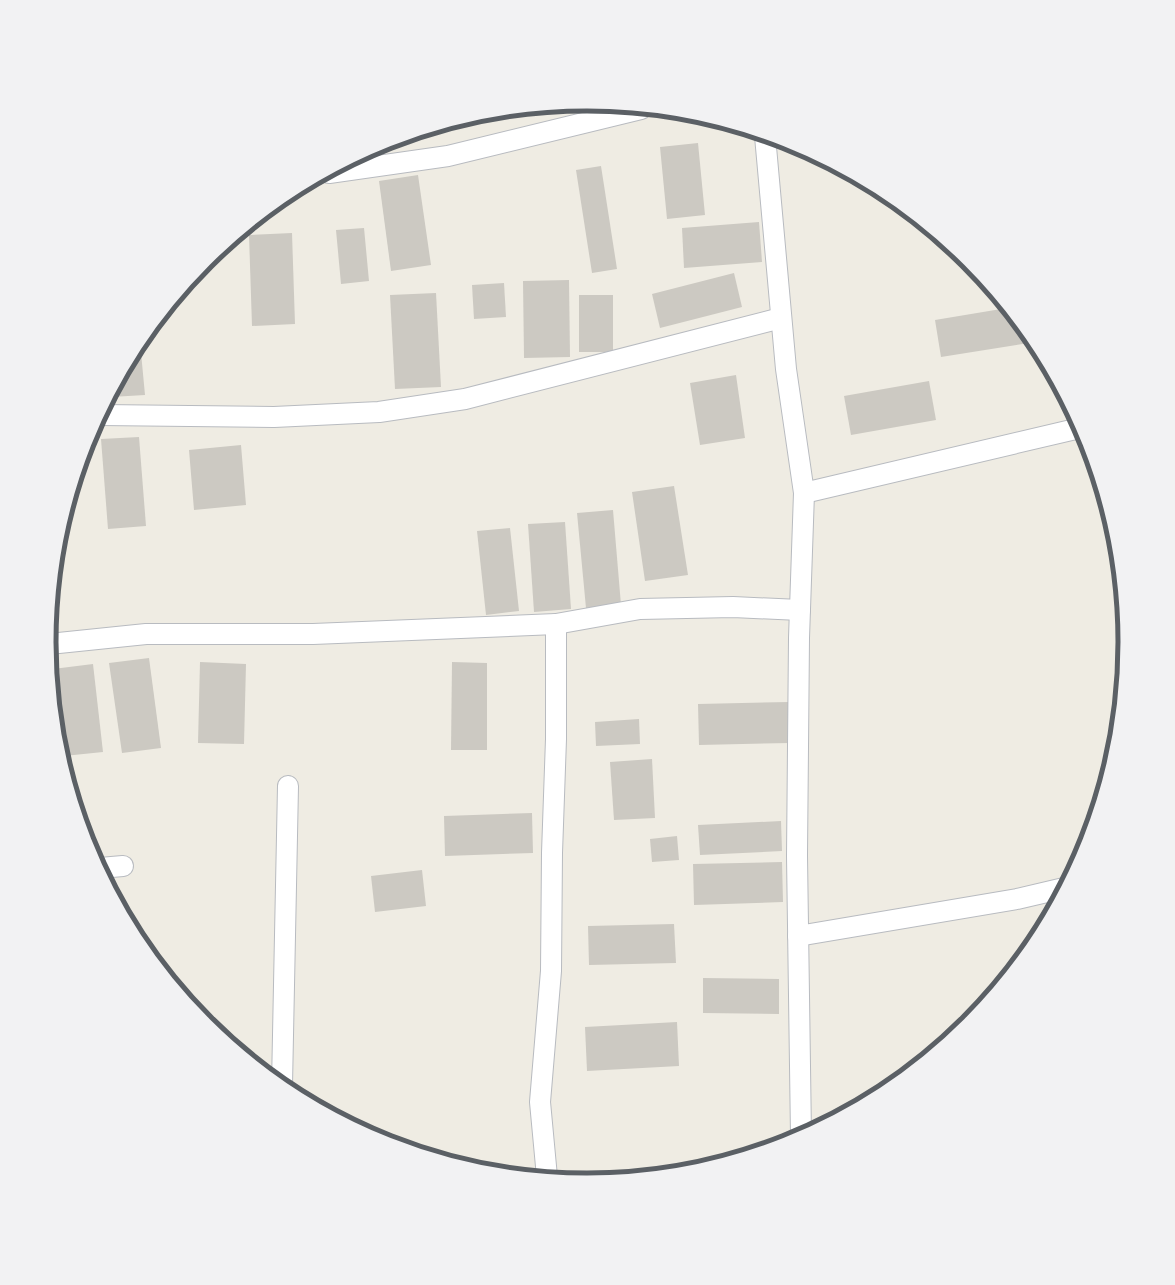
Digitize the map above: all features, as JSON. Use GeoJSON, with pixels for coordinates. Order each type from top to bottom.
{"type":"FeatureCollection","features":[{"type":"Feature","properties":{"kind":"street"},"geometry":{"type":"LineString","coordinates":[[342,171],[448,156],[627,113]]}},
{"type":"Feature","properties":{"kind":"street"},"geometry":{"type":"LineString","coordinates":[[766,142],[786,369],[804,493],[800,610],[797,856],[801,1129]]}},
{"type":"Feature","properties":{"kind":"street"},"geometry":{"type":"LineString","coordinates":[[107,415],[274,417],[379,412],[465,398],[781,318]]}},
{"type":"Feature","properties":{"kind":"street"},"geometry":{"type":"LineString","coordinates":[[804,493],[1074,429]]}},
{"type":"Feature","properties":{"kind":"street"},"geometry":{"type":"LineString","coordinates":[[56,643],[146,634],[313,634],[556,624],[640,609],[733,607],[800,610]]}},
{"type":"Feature","properties":{"kind":"street"},"geometry":{"type":"LineString","coordinates":[[546,1172],[540,1102],[551,971],[552,853],[556,739],[556,624]]}},
{"type":"Feature","properties":{"kind":"street"},"geometry":{"type":"LineString","coordinates":[[282,1077],[288,786]]}},
{"type":"Feature","properties":{"kind":"street"},"geometry":{"type":"LineString","coordinates":[[106,867],[123,866]]}},
{"type":"Feature","properties":{"kind":"street"},"geometry":{"type":"LineString","coordinates":[[798,936],[1017,899],[1058,889]]}},
{"type":"Feature","properties":{"kind":"building"},"geometry":{"type":"Polygon","coordinates":[[[698,143],[705,215],[667,219],[660,147],[698,143]]]}},
{"type":"Feature","properties":{"kind":"building"},"geometry":{"type":"Polygon","coordinates":[[[601,166],[617,269],[592,273],[576,170],[601,166]]]}},
{"type":"Feature","properties":{"kind":"building"},"geometry":{"type":"Polygon","coordinates":[[[418,175],[431,265],[391,271],[379,181],[418,175]]]}},
{"type":"Feature","properties":{"kind":"building"},"geometry":{"type":"Polygon","coordinates":[[[759,222],[762,262],[684,268],[682,228],[759,222]]]}},
{"type":"Feature","properties":{"kind":"building"},"geometry":{"type":"Polygon","coordinates":[[[364,228],[369,281],[341,284],[336,230],[364,228]]]}},
{"type":"Feature","properties":{"kind":"building"},"geometry":{"type":"Polygon","coordinates":[[[292,233],[295,324],[252,326],[249,235],[292,233]]]}},
{"type":"Feature","properties":{"kind":"building"},"geometry":{"type":"Polygon","coordinates":[[[734,273],[742,307],[660,328],[652,294],[734,273]]]}},
{"type":"Feature","properties":{"kind":"building"},"geometry":{"type":"Polygon","coordinates":[[[569,280],[570,357],[524,358],[523,281],[569,280]]]}},
{"type":"Feature","properties":{"kind":"building"},"geometry":{"type":"Polygon","coordinates":[[[504,283],[506,317],[474,319],[472,285],[504,283]]]}},
{"type":"Feature","properties":{"kind":"building"},"geometry":{"type":"Polygon","coordinates":[[[436,293],[441,387],[395,389],[390,295],[436,293]]]}},
{"type":"Feature","properties":{"kind":"building"},"geometry":{"type":"Polygon","coordinates":[[[579,295],[613,295],[613,352],[579,352],[579,295]]]}},
{"type":"Feature","properties":{"kind":"building"},"geometry":{"type":"Polygon","coordinates":[[[1001,309],[1026,343],[941,357],[935,320],[1001,309]]]}},
{"type":"Feature","properties":{"kind":"building"},"geometry":{"type":"Polygon","coordinates":[[[141,355],[145,395],[117,397],[141,355]]]}},
{"type":"Feature","properties":{"kind":"building"},"geometry":{"type":"Polygon","coordinates":[[[736,375],[745,438],[700,445],[690,383],[736,375]]]}},
{"type":"Feature","properties":{"kind":"building"},"geometry":{"type":"Polygon","coordinates":[[[929,381],[936,420],[851,435],[844,396],[929,381]]]}},
{"type":"Feature","properties":{"kind":"building"},"geometry":{"type":"Polygon","coordinates":[[[139,437],[146,526],[108,529],[101,439],[139,437]]]}},
{"type":"Feature","properties":{"kind":"building"},"geometry":{"type":"Polygon","coordinates":[[[241,445],[246,505],[194,510],[189,450],[241,445]]]}},
{"type":"Feature","properties":{"kind":"building"},"geometry":{"type":"Polygon","coordinates":[[[674,486],[688,575],[645,581],[632,492],[674,486]]]}},
{"type":"Feature","properties":{"kind":"building"},"geometry":{"type":"Polygon","coordinates":[[[613,510],[621,605],[586,608],[577,513],[613,510]]]}},
{"type":"Feature","properties":{"kind":"building"},"geometry":{"type":"Polygon","coordinates":[[[565,522],[571,609],[534,612],[528,524],[565,522]]]}},
{"type":"Feature","properties":{"kind":"building"},"geometry":{"type":"Polygon","coordinates":[[[510,528],[519,611],[486,615],[477,531],[510,528]]]}},
{"type":"Feature","properties":{"kind":"building"},"geometry":{"type":"Polygon","coordinates":[[[149,658],[161,748],[122,753],[109,663],[149,658]]]}},
{"type":"Feature","properties":{"kind":"building"},"geometry":{"type":"Polygon","coordinates":[[[200,662],[246,664],[244,744],[198,743],[200,662]]]}},
{"type":"Feature","properties":{"kind":"building"},"geometry":{"type":"Polygon","coordinates":[[[452,662],[487,663],[487,750],[451,750],[452,662]]]}},
{"type":"Feature","properties":{"kind":"building"},"geometry":{"type":"Polygon","coordinates":[[[93,664],[103,752],[68,756],[61,712],[57,669],[93,664]]]}},
{"type":"Feature","properties":{"kind":"building"},"geometry":{"type":"Polygon","coordinates":[[[789,702],[790,743],[699,745],[698,704],[789,702]]]}},
{"type":"Feature","properties":{"kind":"building"},"geometry":{"type":"Polygon","coordinates":[[[639,719],[640,744],[596,746],[595,722],[639,719]]]}},
{"type":"Feature","properties":{"kind":"building"},"geometry":{"type":"Polygon","coordinates":[[[652,759],[655,818],[614,820],[610,762],[652,759]]]}},
{"type":"Feature","properties":{"kind":"building"},"geometry":{"type":"Polygon","coordinates":[[[532,813],[533,853],[445,856],[444,816],[532,813]]]}},
{"type":"Feature","properties":{"kind":"building"},"geometry":{"type":"Polygon","coordinates":[[[781,821],[782,851],[700,855],[698,825],[781,821]]]}},
{"type":"Feature","properties":{"kind":"building"},"geometry":{"type":"Polygon","coordinates":[[[677,836],[679,860],[652,862],[650,839],[677,836]]]}},
{"type":"Feature","properties":{"kind":"building"},"geometry":{"type":"Polygon","coordinates":[[[782,862],[783,902],[694,905],[693,864],[782,862]]]}},
{"type":"Feature","properties":{"kind":"building"},"geometry":{"type":"Polygon","coordinates":[[[422,870],[426,906],[375,912],[371,876],[422,870]]]}},
{"type":"Feature","properties":{"kind":"building"},"geometry":{"type":"Polygon","coordinates":[[[674,924],[676,963],[589,965],[588,926],[674,924]]]}},
{"type":"Feature","properties":{"kind":"building"},"geometry":{"type":"Polygon","coordinates":[[[703,978],[779,979],[779,1014],[703,1013],[703,978]]]}},
{"type":"Feature","properties":{"kind":"building"},"geometry":{"type":"Polygon","coordinates":[[[677,1022],[679,1066],[587,1071],[585,1027],[677,1022]]]}}]}
